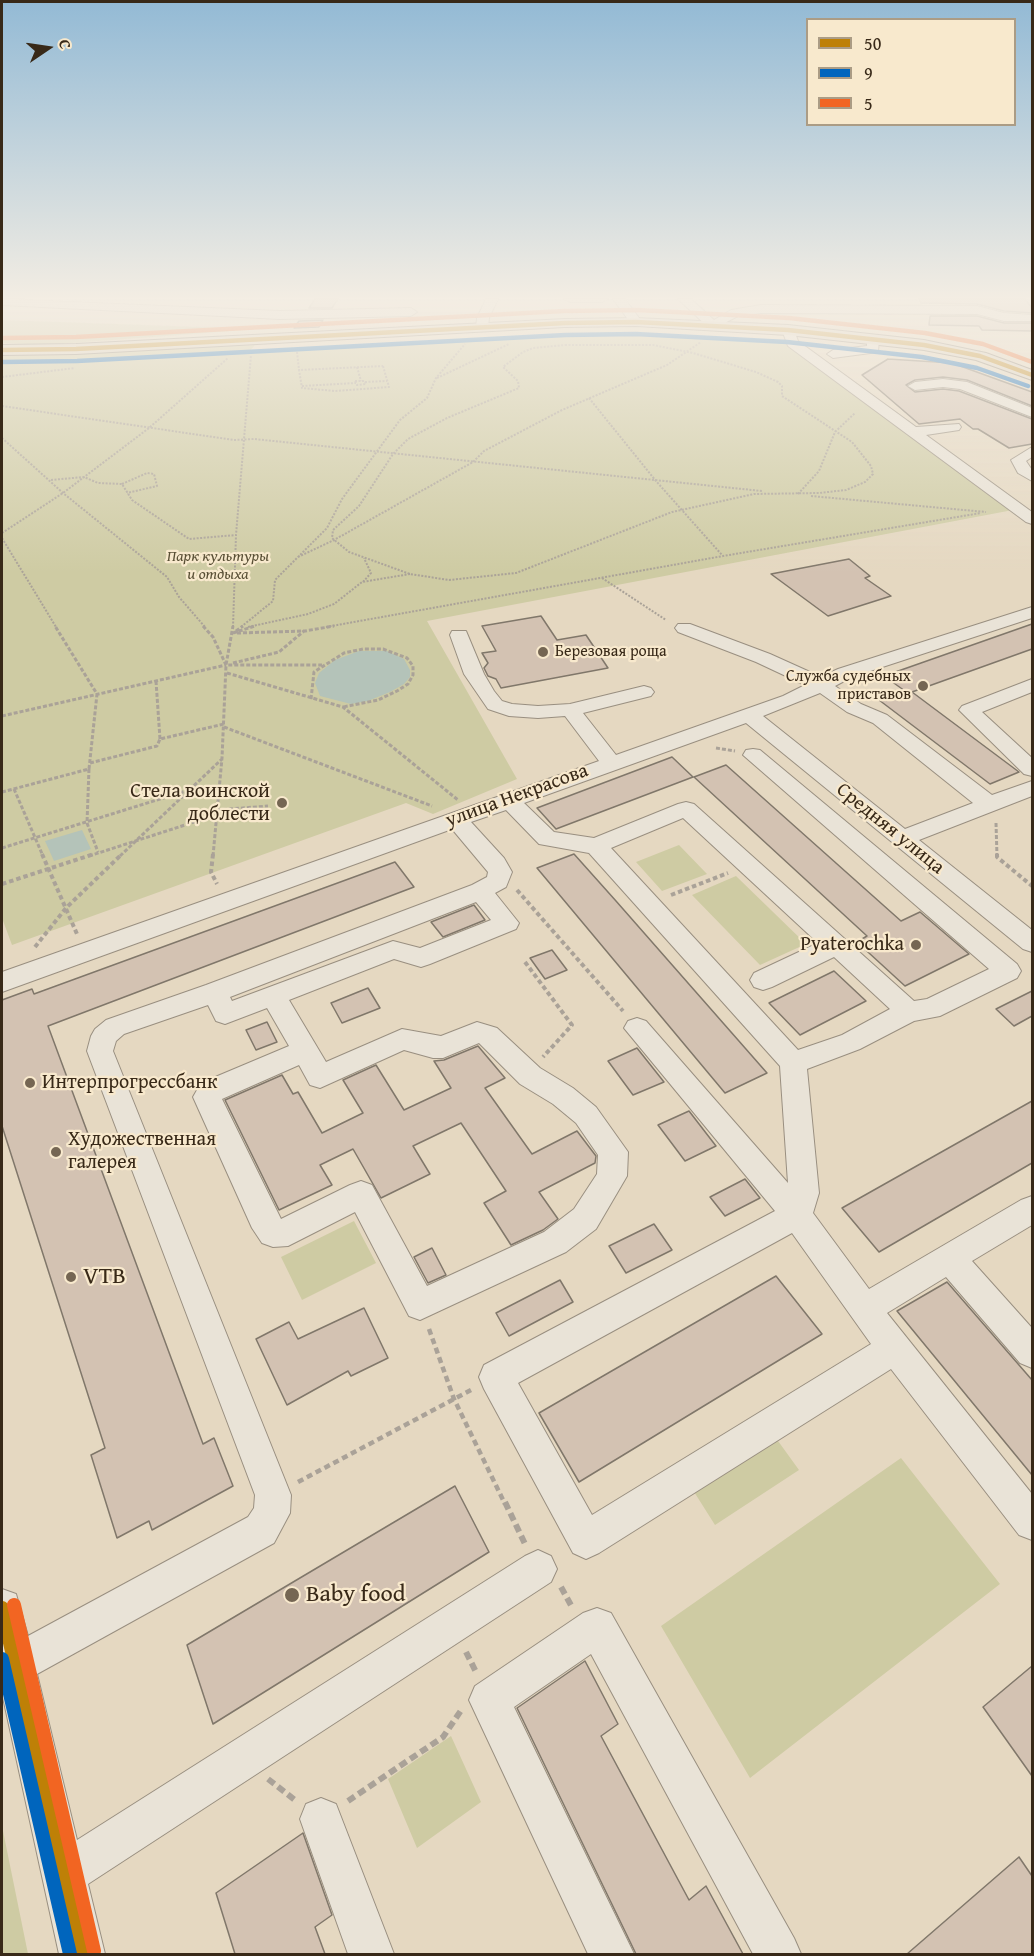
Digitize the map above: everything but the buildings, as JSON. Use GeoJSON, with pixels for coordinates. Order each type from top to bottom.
{"type":"FeatureCollection","features":[{"type":"Feature","properties":{"kind":"street"},"geometry":{"type":"LineString","coordinates":[[856,390],[1032,519]]}},
{"type":"Feature","properties":{"kind":"street"},"geometry":{"type":"LineString","coordinates":[[975,390],[1032,413]]}},
{"type":"Feature","properties":{"kind":"street"},"geometry":{"type":"LineString","coordinates":[[913,432],[954,427]]}},
{"type":"Feature","properties":{"kind":"street"},"geometry":{"type":"LineString","coordinates":[[1032,451],[1018,460],[1023,470],[1032,476]]}},
{"type":"Feature","properties":{"kind":"street"},"geometry":{"type":"LineString","coordinates":[[1014,506],[1032,502]]}},
{"type":"Feature","properties":{"kind":"street","name":"улица Некрасова"},"geometry":{"type":"LineString","coordinates":[[5,980],[456,814],[508,800],[790,700],[845,673],[1032,612]]}},
{"type":"Feature","properties":{"kind":"street"},"geometry":{"type":"LineString","coordinates":[[684,628],[763,658],[821,685],[854,708],[880,719],[992,803]]}},
{"type":"Feature","properties":{"kind":"street"},"geometry":{"type":"LineString","coordinates":[[459,635],[474,674],[495,705],[509,710],[538,712],[570,710],[644,692]]}},
{"type":"Feature","properties":{"kind":"street"},"geometry":{"type":"LineString","coordinates":[[1032,685],[969,710],[1032,769]]}},
{"type":"Feature","properties":{"kind":"street"},"geometry":{"type":"LineString","coordinates":[[570,710],[611,762]]}},
{"type":"Feature","properties":{"kind":"street","name":"Средняя улица"},"geometry":{"type":"LineString","coordinates":[[748,714],[1032,943]]}},
{"type":"Feature","properties":{"kind":"street"},"geometry":{"type":"LineString","coordinates":[[753,755],[1008,971],[931,1009],[909,1011],[851,1042],[793,1063]]}},
{"type":"Feature","properties":{"kind":"street"},"geometry":{"type":"LineString","coordinates":[[902,838],[1032,788]]}},
{"type":"Feature","properties":{"kind":"street"},"geometry":{"type":"LineString","coordinates":[[508,800],[547,839],[596,846],[686,809],[909,1011]]}},
{"type":"Feature","properties":{"kind":"street"},"geometry":{"type":"LineString","coordinates":[[215,992],[225,1014],[393,950],[421,958],[507,923],[490,881],[496,864],[456,814]]}},
{"type":"Feature","properties":{"kind":"street"},"geometry":{"type":"LineString","coordinates":[[596,846],[793,1063],[804,1193],[797,1215],[496,1377],[586,1540],[896,1347]]}},
{"type":"Feature","properties":{"kind":"street"},"geometry":{"type":"LineString","coordinates":[[15,1665],[261,1530],[272,1513],[273,1495],[100,1051],[104,1036],[115,1027],[215,992],[490,881]]}},
{"type":"Feature","properties":{"kind":"street"},"geometry":{"type":"LineString","coordinates":[[763,980],[837,945]]}},
{"type":"Feature","properties":{"kind":"street"},"geometry":{"type":"LineString","coordinates":[[273,996],[305,1051],[320,1077],[402,1039],[419,1041],[433,1047],[443,1047],[477,1032],[488,1035],[530,1076],[563,1096],[586,1115],[613,1152],[612,1176],[585,1219],[555,1242],[420,1305],[361,1194],[288,1232],[273,1233],[263,1218],[207,1097],[211,1091],[305,1051]]}},
{"type":"Feature","properties":{"kind":"street"},"geometry":{"type":"LineString","coordinates":[[637,1028],[797,1215],[864,1309],[1032,1522]]}},
{"type":"Feature","properties":{"kind":"street"},"geometry":{"type":"LineString","coordinates":[[864,1309],[1032,1209]]}},
{"type":"Feature","properties":{"kind":"street"},"geometry":{"type":"LineString","coordinates":[[949,1258],[1032,1352]]}},
{"type":"Feature","properties":{"kind":"street"},"geometry":{"type":"LineString","coordinates":[[63,1874],[453,1624],[548,1576]]}},
{"type":"Feature","properties":{"kind":"street"},"geometry":{"type":"LineString","coordinates":[[2,1608],[82,1954]]}},
{"type":"Feature","properties":{"kind":"street"},"geometry":{"type":"LineString","coordinates":[[611,1954],[486,1694],[597,1627],[778,1954]]}},
{"type":"Feature","properties":{"kind":"street"},"geometry":{"type":"LineString","coordinates":[[321,1819],[371,1954]]}},
{"type":"Feature","properties":{"kind":"path"},"geometry":{"type":"LineString","coordinates":[[2,534],[63,493],[149,428],[192,390]]}},
{"type":"Feature","properties":{"kind":"path"},"geometry":{"type":"LineString","coordinates":[[226,665],[233,633],[236,535],[248,390]]}},
{"type":"Feature","properties":{"kind":"path"},"geometry":{"type":"LineString","coordinates":[[327,390],[345,390]]}},
{"type":"Feature","properties":{"kind":"path"},"geometry":{"type":"LineString","coordinates":[[233,633],[273,601],[275,580],[327,528],[342,499],[400,420],[427,398],[430,390]]}},
{"type":"Feature","properties":{"kind":"path"},"geometry":{"type":"LineString","coordinates":[[514,390],[423,430],[408,439],[393,454],[359,506],[333,530],[331,534],[334,540],[349,552],[410,574],[449,580],[516,573],[682,510],[743,496],[773,493]]}},
{"type":"Feature","properties":{"kind":"path"},"geometry":{"type":"LineString","coordinates":[[298,557],[334,540],[473,462],[484,451],[607,390]]}},
{"type":"Feature","properties":{"kind":"path"},"geometry":{"type":"LineString","coordinates":[[782,390],[782,396],[852,442],[871,466],[873,474],[865,482],[846,490],[798,494]]}},
{"type":"Feature","properties":{"kind":"path"},"geometry":{"type":"LineString","coordinates":[[589,398],[656,480],[723,556]]}},
{"type":"Feature","properties":{"kind":"path"},"geometry":{"type":"LineString","coordinates":[[2,406],[244,440],[987,512],[602,577],[305,631],[233,633]]}},
{"type":"Feature","properties":{"kind":"path"},"geometry":{"type":"LineString","coordinates":[[798,494],[819,471],[835,432],[855,413]]}},
{"type":"Feature","properties":{"kind":"path"},"geometry":{"type":"LineString","coordinates":[[2,438],[63,493],[167,577],[179,597],[213,637],[226,665],[227,673],[222,758],[211,872],[226,900]]}},
{"type":"Feature","properties":{"kind":"path"},"geometry":{"type":"LineString","coordinates":[[51,480],[84,477],[98,483],[122,484],[147,473],[154,474],[157,486],[128,493]]}},
{"type":"Feature","properties":{"kind":"path"},"geometry":{"type":"LineString","coordinates":[[122,484],[132,500],[189,539],[236,535]]}},
{"type":"Feature","properties":{"kind":"path"},"geometry":{"type":"LineString","coordinates":[[2,538],[98,694],[89,769],[87,823],[98,852]]}},
{"type":"Feature","properties":{"kind":"path"},"geometry":{"type":"LineString","coordinates":[[364,558],[371,573],[379,579]]}},
{"type":"Feature","properties":{"kind":"path"},"geometry":{"type":"LineString","coordinates":[[233,633],[249,627],[308,614],[334,604],[371,573]]}},
{"type":"Feature","properties":{"kind":"path"},"geometry":{"type":"LineString","coordinates":[[362,582],[410,574]]}},
{"type":"Feature","properties":{"kind":"path"},"geometry":{"type":"LineString","coordinates":[[602,577],[667,621],[684,628]]}},
{"type":"Feature","properties":{"kind":"path"},"geometry":{"type":"LineString","coordinates":[[2,716],[279,652],[305,631]]}},
{"type":"Feature","properties":{"kind":"path"},"geometry":{"type":"LineString","coordinates":[[227,673],[310,699],[343,707],[378,700],[397,692],[408,684],[413,675],[413,666],[407,658],[383,649],[355,650],[322,665],[314,672],[310,699]]}},
{"type":"Feature","properties":{"kind":"path"},"geometry":{"type":"LineString","coordinates":[[226,665],[322,665]]}},
{"type":"Feature","properties":{"kind":"path"},"geometry":{"type":"LineString","coordinates":[[90,763],[157,746],[160,739],[156,681]]}},
{"type":"Feature","properties":{"kind":"path"},"geometry":{"type":"LineString","coordinates":[[160,739],[224,725],[456,814],[463,804],[343,707]]}},
{"type":"Feature","properties":{"kind":"path"},"geometry":{"type":"LineString","coordinates":[[5,980],[66,908],[134,840],[222,758]]}},
{"type":"Feature","properties":{"kind":"path"},"geometry":{"type":"LineString","coordinates":[[2,792],[89,769]]}},
{"type":"Feature","properties":{"kind":"path"},"geometry":{"type":"LineString","coordinates":[[14,789],[85,952]]}},
{"type":"Feature","properties":{"kind":"path"},"geometry":{"type":"LineString","coordinates":[[2,848],[190,789]]}},
{"type":"Feature","properties":{"kind":"path"},"geometry":{"type":"LineString","coordinates":[[992,803],[997,857],[1032,886]]}},
{"type":"Feature","properties":{"kind":"path"},"geometry":{"type":"LineString","coordinates":[[217,810],[268,806]]}},
{"type":"Feature","properties":{"kind":"path"},"geometry":{"type":"LineString","coordinates":[[2,884],[216,815]]}},
{"type":"Feature","properties":{"kind":"path"},"geometry":{"type":"LineString","coordinates":[[662,898],[748,865]]}},
{"type":"Feature","properties":{"kind":"path"},"geometry":{"type":"LineString","coordinates":[[490,881],[637,1028]]}},
{"type":"Feature","properties":{"kind":"path"},"geometry":{"type":"LineString","coordinates":[[525,962],[572,1025],[553,1044],[530,1076]]}},
{"type":"Feature","properties":{"kind":"path"},"geometry":{"type":"LineString","coordinates":[[420,1305],[454,1399],[548,1576],[587,1633]]}},
{"type":"Feature","properties":{"kind":"path"},"geometry":{"type":"LineString","coordinates":[[273,1495],[496,1377]]}},
{"type":"Feature","properties":{"kind":"path"},"geometry":{"type":"LineString","coordinates":[[256,1751],[265,1777],[321,1819],[443,1737],[469,1697],[486,1694],[453,1624]]}},
{"type":"Feature","properties":{"kind":"green space","name":"Парк культуры и отдыха"},"geometry":{"type":"Polygon","coordinates":[[[2,390],[851,390],[1013,510],[427,621],[517,779],[433,814],[406,803],[12,945],[2,918],[2,390]]]}},
{"type":"Feature","properties":{"kind":"green space"},"geometry":{"type":"Polygon","coordinates":[[[679,845],[707,874],[662,891],[636,862],[679,845]]]}},
{"type":"Feature","properties":{"kind":"green space"},"geometry":{"type":"Polygon","coordinates":[[[736,876],[806,944],[760,965],[692,895],[736,876]]]}},
{"type":"Feature","properties":{"kind":"green space"},"geometry":{"type":"Polygon","coordinates":[[[354,1221],[376,1263],[302,1300],[281,1257],[354,1221]]]}},
{"type":"Feature","properties":{"kind":"green space"},"geometry":{"type":"Polygon","coordinates":[[[773,1434],[799,1470],[715,1525],[691,1487],[773,1434]]]}},
{"type":"Feature","properties":{"kind":"green space"},"geometry":{"type":"Polygon","coordinates":[[[901,1458],[1000,1584],[750,1778],[661,1626],[901,1458]]]}},
{"type":"Feature","properties":{"kind":"green space"},"geometry":{"type":"Polygon","coordinates":[[[451,1736],[481,1802],[417,1848],[388,1779],[451,1736]]]}},
{"type":"Feature","properties":{"kind":"green space"},"geometry":{"type":"Polygon","coordinates":[[[2,1826],[28,1954],[2,1954],[2,1826]]]}},
{"type":"Feature","properties":{"kind":"shaded area"},"geometry":{"type":"Polygon","coordinates":[[[359,651],[387,651],[404,659],[410,670],[410,677],[404,684],[390,692],[368,701],[351,704],[320,696],[315,683],[319,673],[335,660],[359,651]]]}},
{"type":"Feature","properties":{"kind":"shaded area"},"geometry":{"type":"Polygon","coordinates":[[[82,830],[91,849],[54,861],[45,841],[82,830]]]}},
{"type":"Feature","properties":{"kind":"transit line","name":"5"},"geometry":{"type":"LineString","coordinates":[[14,1605],[94,1951]]}},
{"type":"Feature","properties":{"kind":"transit line","name":"50"},"geometry":{"type":"LineString","coordinates":[[2,1608],[82,1954]]}},
{"type":"Feature","properties":{"kind":"transit line","name":"9"},"geometry":{"type":"LineString","coordinates":[[2,1659],[70,1954]]}},
{"type":"Feature","properties":{"kind":"place","name":"Березовая роща"},"geometry":{"type":"Point","coordinates":[543,652]}},
{"type":"Feature","properties":{"kind":"place","name":"Служба судебных приставов"},"geometry":{"type":"Point","coordinates":[923,686]}},
{"type":"Feature","properties":{"kind":"place","name":"Стела воинской доблести"},"geometry":{"type":"Point","coordinates":[282,803]}},
{"type":"Feature","properties":{"kind":"place","name":"Pyaterochka"},"geometry":{"type":"Point","coordinates":[916,945]}},
{"type":"Feature","properties":{"kind":"place","name":"Интерпрогрессбанк"},"geometry":{"type":"Point","coordinates":[30,1083]}},
{"type":"Feature","properties":{"kind":"place","name":"Художественная галерея"},"geometry":{"type":"Point","coordinates":[56,1152]}},
{"type":"Feature","properties":{"kind":"place","name":"VTB"},"geometry":{"type":"Point","coordinates":[71,1277]}},
{"type":"Feature","properties":{"kind":"place","name":"Baby food"},"geometry":{"type":"Point","coordinates":[292,1595]}}]}
